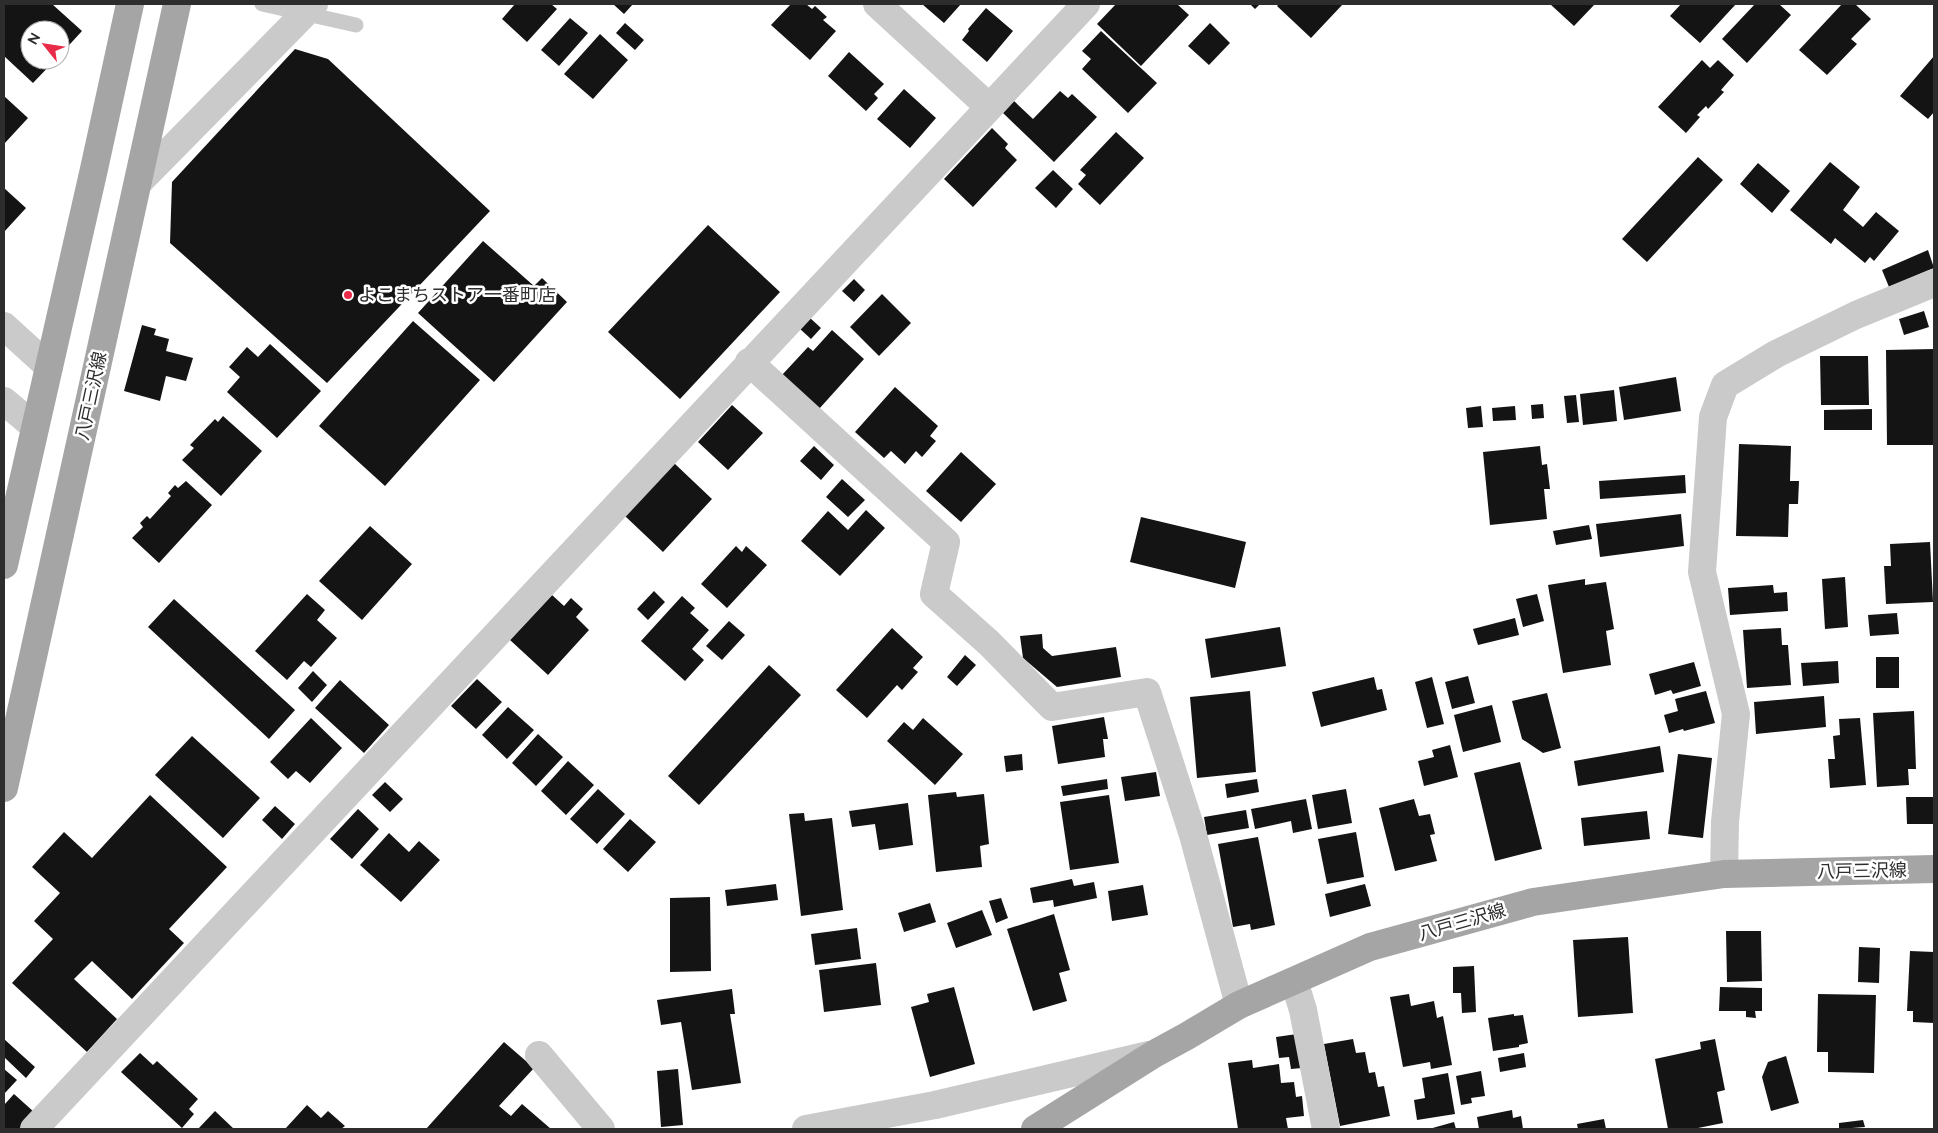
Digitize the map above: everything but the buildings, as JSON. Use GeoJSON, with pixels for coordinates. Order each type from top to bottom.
{"type":"FeatureCollection","features":[{"type":"Feature","properties":{"kind":"main road"},"geometry":{"type":"LineString","coordinates":[[4,565],[130,4]]}},
{"type":"Feature","properties":{"kind":"main road","name":"八戸三沢線"},"geometry":{"type":"LineString","coordinates":[[4,788],[178,4]]}},
{"type":"Feature","properties":{"kind":"main road","name":"八戸三沢線"},"geometry":{"type":"LineString","coordinates":[[1035,1129],[1154,1054],[1238,1005],[1370,947],[1533,902],[1724,874],[1934,869]]}},
{"type":"Feature","properties":{"kind":"street"},"geometry":{"type":"LineString","coordinates":[[877,4],[988,107]]}},
{"type":"Feature","properties":{"kind":"street"},"geometry":{"type":"LineString","coordinates":[[34,1129],[749,362],[1086,4]]}},
{"type":"Feature","properties":{"kind":"street"},"geometry":{"type":"LineString","coordinates":[[138,183],[310,9]]}},
{"type":"Feature","properties":{"kind":"street"},"geometry":{"type":"LineString","coordinates":[[1724,874],[1725,822],[1736,714],[1702,572],[1713,417],[1725,384],[1776,354],[1856,315],[1934,283]]}},
{"type":"Feature","properties":{"kind":"street"},"geometry":{"type":"LineString","coordinates":[[4,326],[49,367]]}},
{"type":"Feature","properties":{"kind":"street"},"geometry":{"type":"LineString","coordinates":[[749,362],[946,542],[934,594],[989,643],[1052,707],[1147,692],[1193,835],[1238,1005]]}},
{"type":"Feature","properties":{"kind":"street"},"geometry":{"type":"LineString","coordinates":[[4,401],[35,427]]}},
{"type":"Feature","properties":{"kind":"street"},"geometry":{"type":"LineString","coordinates":[[1294,981],[1303,1010],[1326,1129]]}},
{"type":"Feature","properties":{"kind":"street"},"geometry":{"type":"LineString","coordinates":[[806,1129],[935,1105],[1154,1054]]}},
{"type":"Feature","properties":{"kind":"street"},"geometry":{"type":"LineString","coordinates":[[539,1055],[601,1129]]}},
{"type":"Feature","properties":{"kind":"lane"},"geometry":{"type":"LineString","coordinates":[[262,4],[310,9],[356,25]]}},
{"type":"Feature","properties":{"kind":"place","name":"よこまちストア一番町店"},"geometry":{"type":"Point","coordinates":[348,295]}}]}
